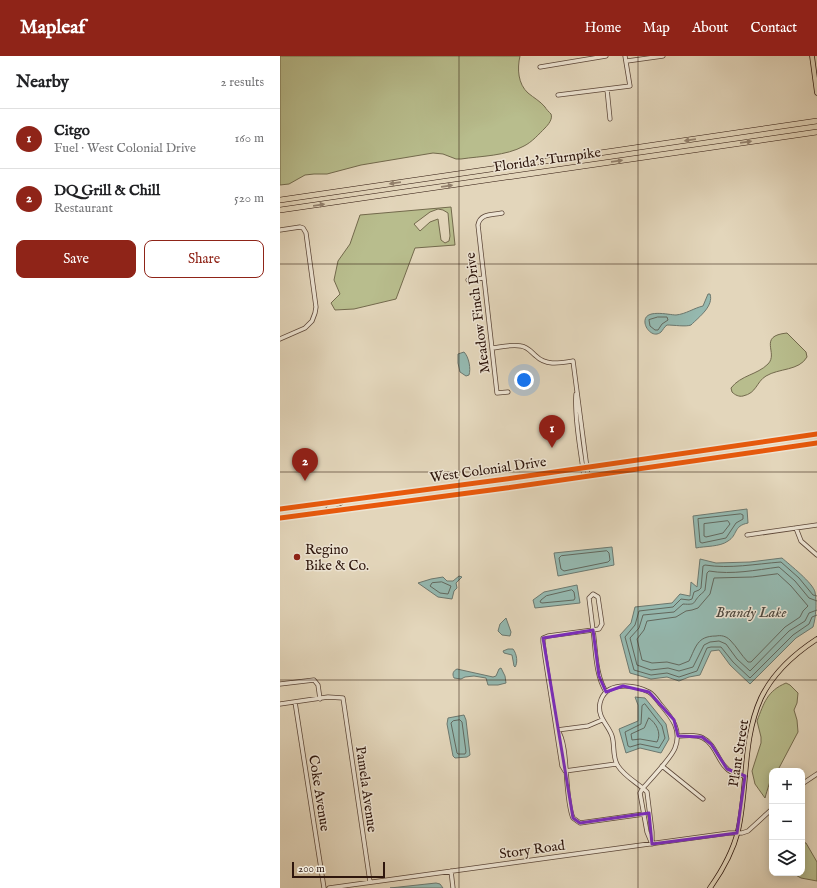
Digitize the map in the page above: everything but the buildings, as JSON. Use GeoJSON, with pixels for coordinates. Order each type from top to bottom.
{"type":"FeatureCollection","features":[{"type":"Feature","properties":{"kind":"highway","name":"Florida's Turnpike"},"geometry":{"type":"LineString","coordinates":[[280,200],[815,122]]}},
{"type":"Feature","properties":{"kind":"highway","name":"Florida's Turnpike"},"geometry":{"type":"LineString","coordinates":[[280,210],[815,132]]}},
{"type":"Feature","properties":{"kind":"highway","name":"West Colonial Drive"},"geometry":{"type":"LineString","coordinates":[[280,509],[585,468],[817,434]]}},
{"type":"Feature","properties":{"kind":"highway","name":"West Colonial Drive"},"geometry":{"type":"LineString","coordinates":[[280,518],[586,477],[817,443]]}},
{"type":"Feature","properties":{"kind":"highway"},"geometry":{"type":"LineString","coordinates":[[688,462],[695,456],[718,449]]}},
{"type":"Feature","properties":{"kind":"highway"},"geometry":{"type":"LineString","coordinates":[[674,464],[685,459],[689,453]]}},
{"type":"Feature","properties":{"kind":"highway"},"geometry":{"type":"LineString","coordinates":[[506,488],[506,484],[513,478]]}},
{"type":"Feature","properties":{"kind":"highway"},"geometry":{"type":"LineString","coordinates":[[453,495],[480,488],[485,481]]}},
{"type":"Feature","properties":{"kind":"highway"},"geometry":{"type":"LineString","coordinates":[[326,512],[331,506],[351,499]]}},
{"type":"Feature","properties":{"kind":"highway"},"geometry":{"type":"LineString","coordinates":[[303,515],[320,509],[326,502]]}},
{"type":"Feature","properties":{"kind":"main road"},"geometry":{"type":"LineString","coordinates":[[812,56],[817,93]]}},
{"type":"Feature","properties":{"kind":"main road","name":"Plant Street"},"geometry":{"type":"LineString","coordinates":[[710,888],[719,875],[737,833],[751,726],[761,698],[774,678],[789,660],[817,639]]}},
{"type":"Feature","properties":{"kind":"street"},"geometry":{"type":"LineString","coordinates":[[540,67],[606,56]]}},
{"type":"Feature","properties":{"kind":"street"},"geometry":{"type":"LineString","coordinates":[[558,95],[630,86],[625,56]]}},
{"type":"Feature","properties":{"kind":"street"},"geometry":{"type":"LineString","coordinates":[[627,61],[662,56]]}},
{"type":"Feature","properties":{"kind":"street"},"geometry":{"type":"LineString","coordinates":[[607,88],[610,119]]}},
{"type":"Feature","properties":{"kind":"street","name":"Meadow Finch Drive"},"geometry":{"type":"LineString","coordinates":[[502,213],[481,218],[478,225],[497,393],[508,392]]}},
{"type":"Feature","properties":{"kind":"street"},"geometry":{"type":"LineString","coordinates":[[280,230],[300,227],[303,228],[306,233],[316,307],[312,321],[305,328],[280,339]]}},
{"type":"Feature","properties":{"kind":"street"},"geometry":{"type":"LineString","coordinates":[[468,280],[484,278]]}},
{"type":"Feature","properties":{"kind":"street"},"geometry":{"type":"LineString","coordinates":[[492,348],[520,345],[528,348],[542,361],[549,363],[572,361],[577,387],[586,477]]}},
{"type":"Feature","properties":{"kind":"street"},"geometry":{"type":"LineString","coordinates":[[747,535],[817,525]]}},
{"type":"Feature","properties":{"kind":"street"},"geometry":{"type":"LineString","coordinates":[[796,528],[800,541],[817,555]]}},
{"type":"Feature","properties":{"kind":"street"},"geometry":{"type":"LineString","coordinates":[[606,692],[601,684],[599,676],[593,630],[590,608],[589,598],[593,594],[598,597],[601,627],[593,630],[548,636],[544,638],[542,642],[557,730],[560,734],[571,814],[573,818],[580,823],[649,813]]}},
{"type":"Feature","properties":{"kind":"street"},"geometry":{"type":"LineString","coordinates":[[590,608],[599,607]]}},
{"type":"Feature","properties":{"kind":"street"},"geometry":{"type":"LineString","coordinates":[[280,684],[314,680],[318,685],[320,699],[280,704]]}},
{"type":"Feature","properties":{"kind":"street"},"geometry":{"type":"LineString","coordinates":[[652,844],[647,832],[640,793],[643,788],[675,749],[678,736],[677,729],[674,720],[649,692],[623,686],[615,687],[606,692],[600,702],[600,713],[602,720],[610,731],[616,764],[622,771],[643,788],[647,792],[653,838],[652,844]]}},
{"type":"Feature","properties":{"kind":"street","name":"Pamela Avenue"},"geometry":{"type":"LineString","coordinates":[[320,699],[333,697],[343,698],[370,882]]}},
{"type":"Feature","properties":{"kind":"street","name":"Coke Avenue"},"geometry":{"type":"LineString","coordinates":[[295,702],[324,888]]}},
{"type":"Feature","properties":{"kind":"street"},"geometry":{"type":"LineString","coordinates":[[557,730],[588,726],[602,720]]}},
{"type":"Feature","properties":{"kind":"street"},"geometry":{"type":"LineString","coordinates":[[678,736],[702,737],[711,744],[727,769],[733,773],[745,776]]}},
{"type":"Feature","properties":{"kind":"street"},"geometry":{"type":"LineString","coordinates":[[565,771],[616,764]]}},
{"type":"Feature","properties":{"kind":"street"},"geometry":{"type":"LineString","coordinates":[[662,766],[703,799]]}},
{"type":"Feature","properties":{"kind":"street"},"geometry":{"type":"LineString","coordinates":[[805,782],[817,774]]}},
{"type":"Feature","properties":{"kind":"street","name":"Story Road"},"geometry":{"type":"LineString","coordinates":[[329,888],[729,833],[742,833],[748,831],[769,812]]}},
{"type":"Feature","properties":{"kind":"street"},"geometry":{"type":"LineString","coordinates":[[451,871],[453,888]]}},
{"type":"Feature","properties":{"kind":"highlighted area"},"geometry":{"type":"Polygon","coordinates":[[[593,630],[599,676],[606,692],[623,686],[649,692],[674,720],[678,736],[702,737],[711,744],[727,769],[745,776],[737,833],[652,844],[649,813],[580,823],[573,818],[543,638],[593,630]]]}},
{"type":"Feature","properties":{"kind":"green space"},"geometry":{"type":"Polygon","coordinates":[[[280,56],[520,56],[519,76],[522,85],[528,93],[545,107],[551,114],[551,118],[550,122],[533,140],[524,146],[509,152],[461,159],[433,153],[361,165],[327,174],[305,175],[289,184],[280,185],[280,56]]]}},
{"type":"Feature","properties":{"kind":"green space"},"geometry":{"type":"Polygon","coordinates":[[[451,207],[455,245],[415,248],[396,299],[354,309],[335,310],[331,303],[340,294],[334,280],[338,261],[350,244],[360,215],[451,207]],[[438,209],[430,212],[414,224],[420,231],[430,222],[438,219],[441,240],[445,243],[449,241],[450,236],[448,213],[438,209]]]}},
{"type":"Feature","properties":{"kind":"green space"},"geometry":{"type":"Polygon","coordinates":[[[787,333],[806,352],[807,357],[803,362],[794,367],[771,373],[766,376],[748,395],[737,396],[733,393],[731,388],[739,380],[764,368],[771,360],[770,346],[773,338],[787,333]]]}},
{"type":"Feature","properties":{"kind":"green space"},"geometry":{"type":"Polygon","coordinates":[[[786,683],[798,693],[797,703],[794,710],[798,732],[779,768],[769,768],[769,784],[765,798],[755,784],[752,771],[761,743],[757,721],[767,698],[780,686],[786,683]]]}},
{"type":"Feature","properties":{"kind":"green space"},"geometry":{"type":"Polygon","coordinates":[[[805,843],[817,862],[817,881],[797,876],[805,876],[805,843]]]}},
{"type":"Feature","properties":{"kind":"water"},"geometry":{"type":"Polygon","coordinates":[[[708,294],[710,294],[711,298],[708,307],[691,325],[667,325],[658,334],[653,334],[647,328],[645,318],[648,315],[657,313],[676,315],[703,306],[708,294]]]}},
{"type":"Feature","properties":{"kind":"water"},"geometry":{"type":"Polygon","coordinates":[[[464,352],[470,366],[469,375],[466,376],[460,372],[458,363],[458,354],[464,352]]]}},
{"type":"Feature","properties":{"kind":"water"},"geometry":{"type":"Polygon","coordinates":[[[747,509],[748,523],[740,526],[731,539],[725,543],[696,548],[693,516],[747,509]]]}},
{"type":"Feature","properties":{"kind":"water"},"geometry":{"type":"Polygon","coordinates":[[[612,547],[614,565],[558,576],[554,553],[612,547]]]}},
{"type":"Feature","properties":{"kind":"water","name":"Brandy Lake"},"geometry":{"type":"Polygon","coordinates":[[[782,558],[801,574],[815,592],[816,610],[813,627],[796,638],[750,684],[730,665],[719,650],[711,651],[700,675],[679,681],[667,677],[651,679],[630,673],[620,635],[631,623],[635,607],[672,603],[680,594],[690,596],[691,582],[697,587],[700,559],[716,563],[750,562],[782,558]]]}},
{"type":"Feature","properties":{"kind":"water"},"geometry":{"type":"Polygon","coordinates":[[[459,576],[462,577],[456,583],[457,588],[454,591],[452,599],[438,597],[418,583],[443,577],[447,581],[453,581],[459,576]]]}},
{"type":"Feature","properties":{"kind":"water"},"geometry":{"type":"Polygon","coordinates":[[[577,585],[580,603],[535,608],[533,600],[544,592],[577,585]]]}},
{"type":"Feature","properties":{"kind":"water"},"geometry":{"type":"Polygon","coordinates":[[[506,618],[511,632],[510,636],[502,635],[498,631],[500,624],[506,618]]]}},
{"type":"Feature","properties":{"kind":"water"},"geometry":{"type":"Polygon","coordinates":[[[513,649],[515,653],[517,661],[515,667],[512,655],[504,653],[503,651],[513,649]]]}},
{"type":"Feature","properties":{"kind":"water"},"geometry":{"type":"Polygon","coordinates":[[[501,668],[505,676],[506,683],[498,685],[488,685],[486,678],[474,676],[461,679],[454,678],[453,675],[457,669],[493,677],[496,676],[501,668]]]}},
{"type":"Feature","properties":{"kind":"water"},"geometry":{"type":"Polygon","coordinates":[[[635,697],[645,698],[666,724],[669,739],[661,753],[640,748],[626,753],[619,729],[638,721],[638,705],[635,697]]]}},
{"type":"Feature","properties":{"kind":"water"},"geometry":{"type":"Polygon","coordinates":[[[464,715],[466,720],[470,755],[467,757],[455,758],[453,756],[447,724],[448,718],[464,715]]]}},
{"type":"Feature","properties":{"kind":"water"},"geometry":{"type":"Polygon","coordinates":[[[436,883],[440,884],[443,888],[390,888],[436,883]]]}},
{"type":"Feature","properties":{"kind":"cycle path"},"geometry":{"type":"LineString","coordinates":[[280,509],[513,478],[817,434]]}},
{"type":"Feature","properties":{"kind":"cycle path"},"geometry":{"type":"LineString","coordinates":[[280,518],[506,488],[817,443]]}},
{"type":"Feature","properties":{"kind":"place","name":"Citgo"},"geometry":{"type":"Point","coordinates":[552,448]}},
{"type":"Feature","properties":{"kind":"place","name":"DQ Grill & Chill"},"geometry":{"type":"Point","coordinates":[305,481]}},
{"type":"Feature","properties":{"kind":"place","name":"Regino Bike & Co."},"geometry":{"type":"Point","coordinates":[297,557]}}]}
